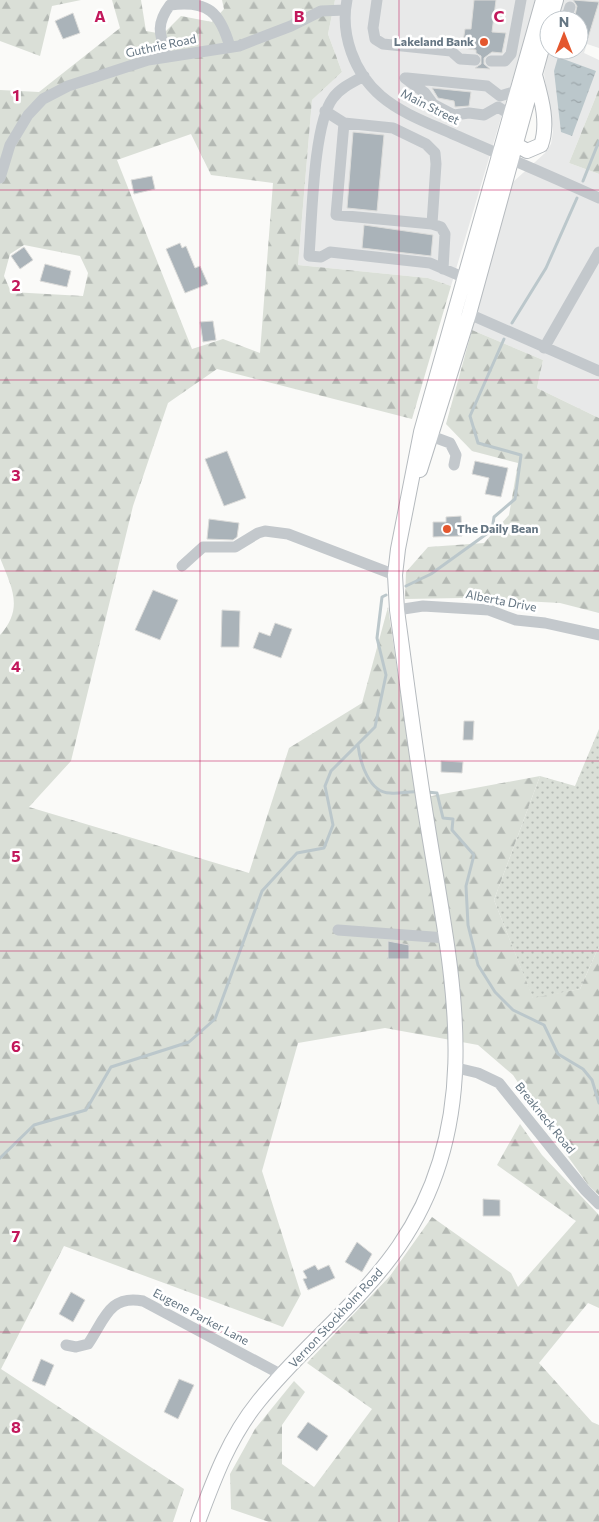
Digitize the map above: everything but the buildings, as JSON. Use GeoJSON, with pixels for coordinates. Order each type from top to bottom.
{"type":"FeatureCollection","features":[{"type":"Feature","properties":{"kind":"main road"},"geometry":{"type":"LineString","coordinates":[[427,434],[468,314],[508,149],[510,115],[543,0]]}},
{"type":"Feature","properties":{"kind":"main road"},"geometry":{"type":"LineString","coordinates":[[427,434],[465,278],[539,59]]}},
{"type":"Feature","properties":{"kind":"main road"},"geometry":{"type":"LineString","coordinates":[[508,149],[527,151],[541,145],[544,137],[541,100],[535,74]]}},
{"type":"Feature","properties":{"kind":"main road","name":"Vernon Stockholm Road"},"geometry":{"type":"LineString","coordinates":[[198,1522],[216,1472],[234,1436],[258,1402],[339,1318],[380,1270],[414,1223],[429,1196],[445,1146],[452,1112],[457,1068],[457,1045],[446,938],[421,784],[397,610],[395,575],[404,518],[427,434]]}},
{"type":"Feature","properties":{"kind":"street"},"geometry":{"type":"LineString","coordinates":[[377,0],[373,28],[375,39],[383,44],[452,52],[460,59],[475,60]]}},
{"type":"Feature","properties":{"kind":"street"},"geometry":{"type":"LineString","coordinates":[[491,61],[505,61],[511,54],[521,0]]}},
{"type":"Feature","properties":{"kind":"street"},"geometry":{"type":"LineString","coordinates":[[166,57],[160,34],[162,16],[170,5],[199,3],[215,12],[224,26],[230,47]]}},
{"type":"Feature","properties":{"kind":"street","name":"Guthrie Road"},"geometry":{"type":"LineString","coordinates":[[0,178],[10,145],[16,134],[43,99],[68,86],[148,60],[230,47],[291,26],[320,11],[346,5]]}},
{"type":"Feature","properties":{"kind":"street","name":"Main Street"},"geometry":{"type":"LineString","coordinates":[[346,5],[347,36],[353,60],[381,96],[412,116],[508,149],[599,198]]}},
{"type":"Feature","properties":{"kind":"street"},"geometry":{"type":"LineString","coordinates":[[364,76],[344,87],[333,97],[325,111],[320,126],[309,256],[321,257],[330,252],[430,263],[465,278]]}},
{"type":"Feature","properties":{"kind":"street"},"geometry":{"type":"LineString","coordinates":[[510,115],[498,107],[484,115],[469,113],[454,115],[433,104],[425,93],[405,78],[487,86],[500,96],[517,91]]}},
{"type":"Feature","properties":{"kind":"street"},"geometry":{"type":"LineString","coordinates":[[325,111],[344,123],[393,128],[426,144],[435,153],[432,224]]}},
{"type":"Feature","properties":{"kind":"street"},"geometry":{"type":"LineString","coordinates":[[344,123],[336,215],[432,224],[441,227],[445,234],[443,269]]}},
{"type":"Feature","properties":{"kind":"street"},"geometry":{"type":"LineString","coordinates":[[544,348],[599,252]]}},
{"type":"Feature","properties":{"kind":"street"},"geometry":{"type":"LineString","coordinates":[[468,314],[599,371]]}},
{"type":"Feature","properties":{"kind":"street"},"geometry":{"type":"LineString","coordinates":[[427,434],[450,443],[456,455],[454,465]]}},
{"type":"Feature","properties":{"kind":"street"},"geometry":{"type":"LineString","coordinates":[[182,566],[203,547],[235,547],[258,533],[265,531],[288,534],[395,575]]}},
{"type":"Feature","properties":{"kind":"street","name":"Alberta Drive"},"geometry":{"type":"LineString","coordinates":[[397,610],[423,606],[489,610],[516,620],[545,623],[599,635]]}},
{"type":"Feature","properties":{"kind":"street"},"geometry":{"type":"LineString","coordinates":[[338,930],[446,938]]}},
{"type":"Feature","properties":{"kind":"street","name":"Breakneck Road"},"geometry":{"type":"LineString","coordinates":[[457,1068],[478,1073],[499,1083],[585,1190],[599,1204]]}},
{"type":"Feature","properties":{"kind":"street","name":"Eugene Parker Lane"},"geometry":{"type":"LineString","coordinates":[[66,1345],[76,1347],[88,1344],[109,1309],[120,1301],[132,1299],[143,1301],[282,1375]]}},
{"type":"Feature","properties":{"kind":"shaded area"},"geometry":{"type":"Polygon","coordinates":[[[335,0],[536,0],[451,286],[428,278],[298,265],[312,100],[342,72],[328,34],[335,0]]]}},
{"type":"Feature","properties":{"kind":"shaded area"},"geometry":{"type":"Polygon","coordinates":[[[561,0],[599,0],[599,48],[589,45],[589,10],[558,10],[561,0]]]}},
{"type":"Feature","properties":{"kind":"shaded area"},"geometry":{"type":"Polygon","coordinates":[[[589,55],[599,60],[599,89],[569,163],[599,174],[599,418],[537,388],[543,360],[472,330],[513,182],[545,153],[551,144],[553,131],[544,74],[546,60],[589,60],[589,55]]]}},
{"type":"Feature","properties":{"kind":"green space"},"geometry":{"type":"Polygon","coordinates":[[[0,0],[81,0],[52,6],[40,56],[0,41],[0,0]]]}},
{"type":"Feature","properties":{"kind":"green space"},"geometry":{"type":"Polygon","coordinates":[[[112,0],[141,0],[146,31],[163,34],[181,16],[212,22],[224,9],[222,0],[335,0],[328,34],[342,72],[312,100],[298,265],[428,278],[451,286],[412,419],[217,369],[168,403],[133,506],[71,761],[29,807],[249,873],[289,748],[362,703],[388,607],[416,799],[540,776],[494,900],[533,998],[580,989],[599,946],[599,1195],[589,1186],[561,1147],[513,1075],[478,1045],[385,1028],[298,1043],[262,1171],[301,1294],[283,1327],[64,1246],[1,1369],[184,1489],[173,1522],[0,1522],[0,635],[12,616],[14,607],[12,588],[0,558],[0,90],[39,92],[120,28],[112,0]],[[191,134],[117,160],[192,349],[223,339],[260,353],[273,183],[211,175],[191,134]],[[24,245],[10,254],[4,276],[11,292],[83,296],[88,273],[80,256],[24,245]]]}},
{"type":"Feature","properties":{"kind":"green space"},"geometry":{"type":"Polygon","coordinates":[[[599,89],[599,174],[569,163],[599,89]]]}},
{"type":"Feature","properties":{"kind":"green space"},"geometry":{"type":"Polygon","coordinates":[[[472,330],[543,360],[537,388],[599,418],[599,613],[560,603],[461,598],[405,599],[406,572],[428,547],[484,543],[509,515],[518,463],[472,451],[446,424],[472,330]]]}},
{"type":"Feature","properties":{"kind":"green space"},"geometry":{"type":"Polygon","coordinates":[[[599,729],[599,946],[580,989],[533,999],[494,900],[540,776],[575,786],[599,729]]]}},
{"type":"Feature","properties":{"kind":"green space"},"geometry":{"type":"Polygon","coordinates":[[[520,1124],[542,1155],[599,1215],[599,1308],[588,1303],[539,1363],[592,1422],[599,1425],[599,1522],[269,1522],[231,1509],[230,1474],[255,1429],[294,1381],[305,1392],[282,1425],[282,1464],[314,1487],[372,1409],[307,1363],[390,1276],[432,1217],[511,1273],[518,1287],[576,1221],[497,1165],[520,1124]]]}},
{"type":"Feature","properties":{"kind":"water"},"geometry":{"type":"Polygon","coordinates":[[[557,60],[566,60],[596,71],[572,136],[561,132],[554,71],[557,60]]]}},
{"type":"Feature","properties":{"kind":"waterway"},"geometry":{"type":"LineString","coordinates":[[583,181],[599,141]]}},
{"type":"Feature","properties":{"kind":"waterway"},"geometry":{"type":"LineString","coordinates":[[512,323],[546,268],[577,198]]}},
{"type":"Feature","properties":{"kind":"waterway"},"geometry":{"type":"LineString","coordinates":[[406,586],[431,574],[492,530],[494,517],[515,499],[521,455],[478,443],[470,416],[504,339]]}},
{"type":"Feature","properties":{"kind":"waterway"},"geometry":{"type":"LineString","coordinates":[[0,1158],[34,1125],[86,1110],[111,1067],[189,1042],[215,1019],[262,891],[297,853],[324,848],[333,825],[325,786],[331,771],[375,727],[386,675],[377,638],[382,597],[386,595]]}},
{"type":"Feature","properties":{"kind":"waterway"},"geometry":{"type":"LineString","coordinates":[[358,745],[363,768],[376,788],[390,793],[418,792]]}},
{"type":"Feature","properties":{"kind":"waterway"},"geometry":{"type":"LineString","coordinates":[[427,792],[437,793],[443,818],[453,819],[452,830],[474,855],[466,886],[468,925],[478,965],[495,992],[513,1010],[544,1025],[558,1054],[583,1069],[592,1080],[599,1103]]}},
{"type":"Feature","properties":{"kind":"place","name":"Lakeland Bank"},"geometry":{"type":"Point","coordinates":[484,42]}},
{"type":"Feature","properties":{"kind":"place","name":"The Daily Bean"},"geometry":{"type":"Point","coordinates":[447,529]}}]}
